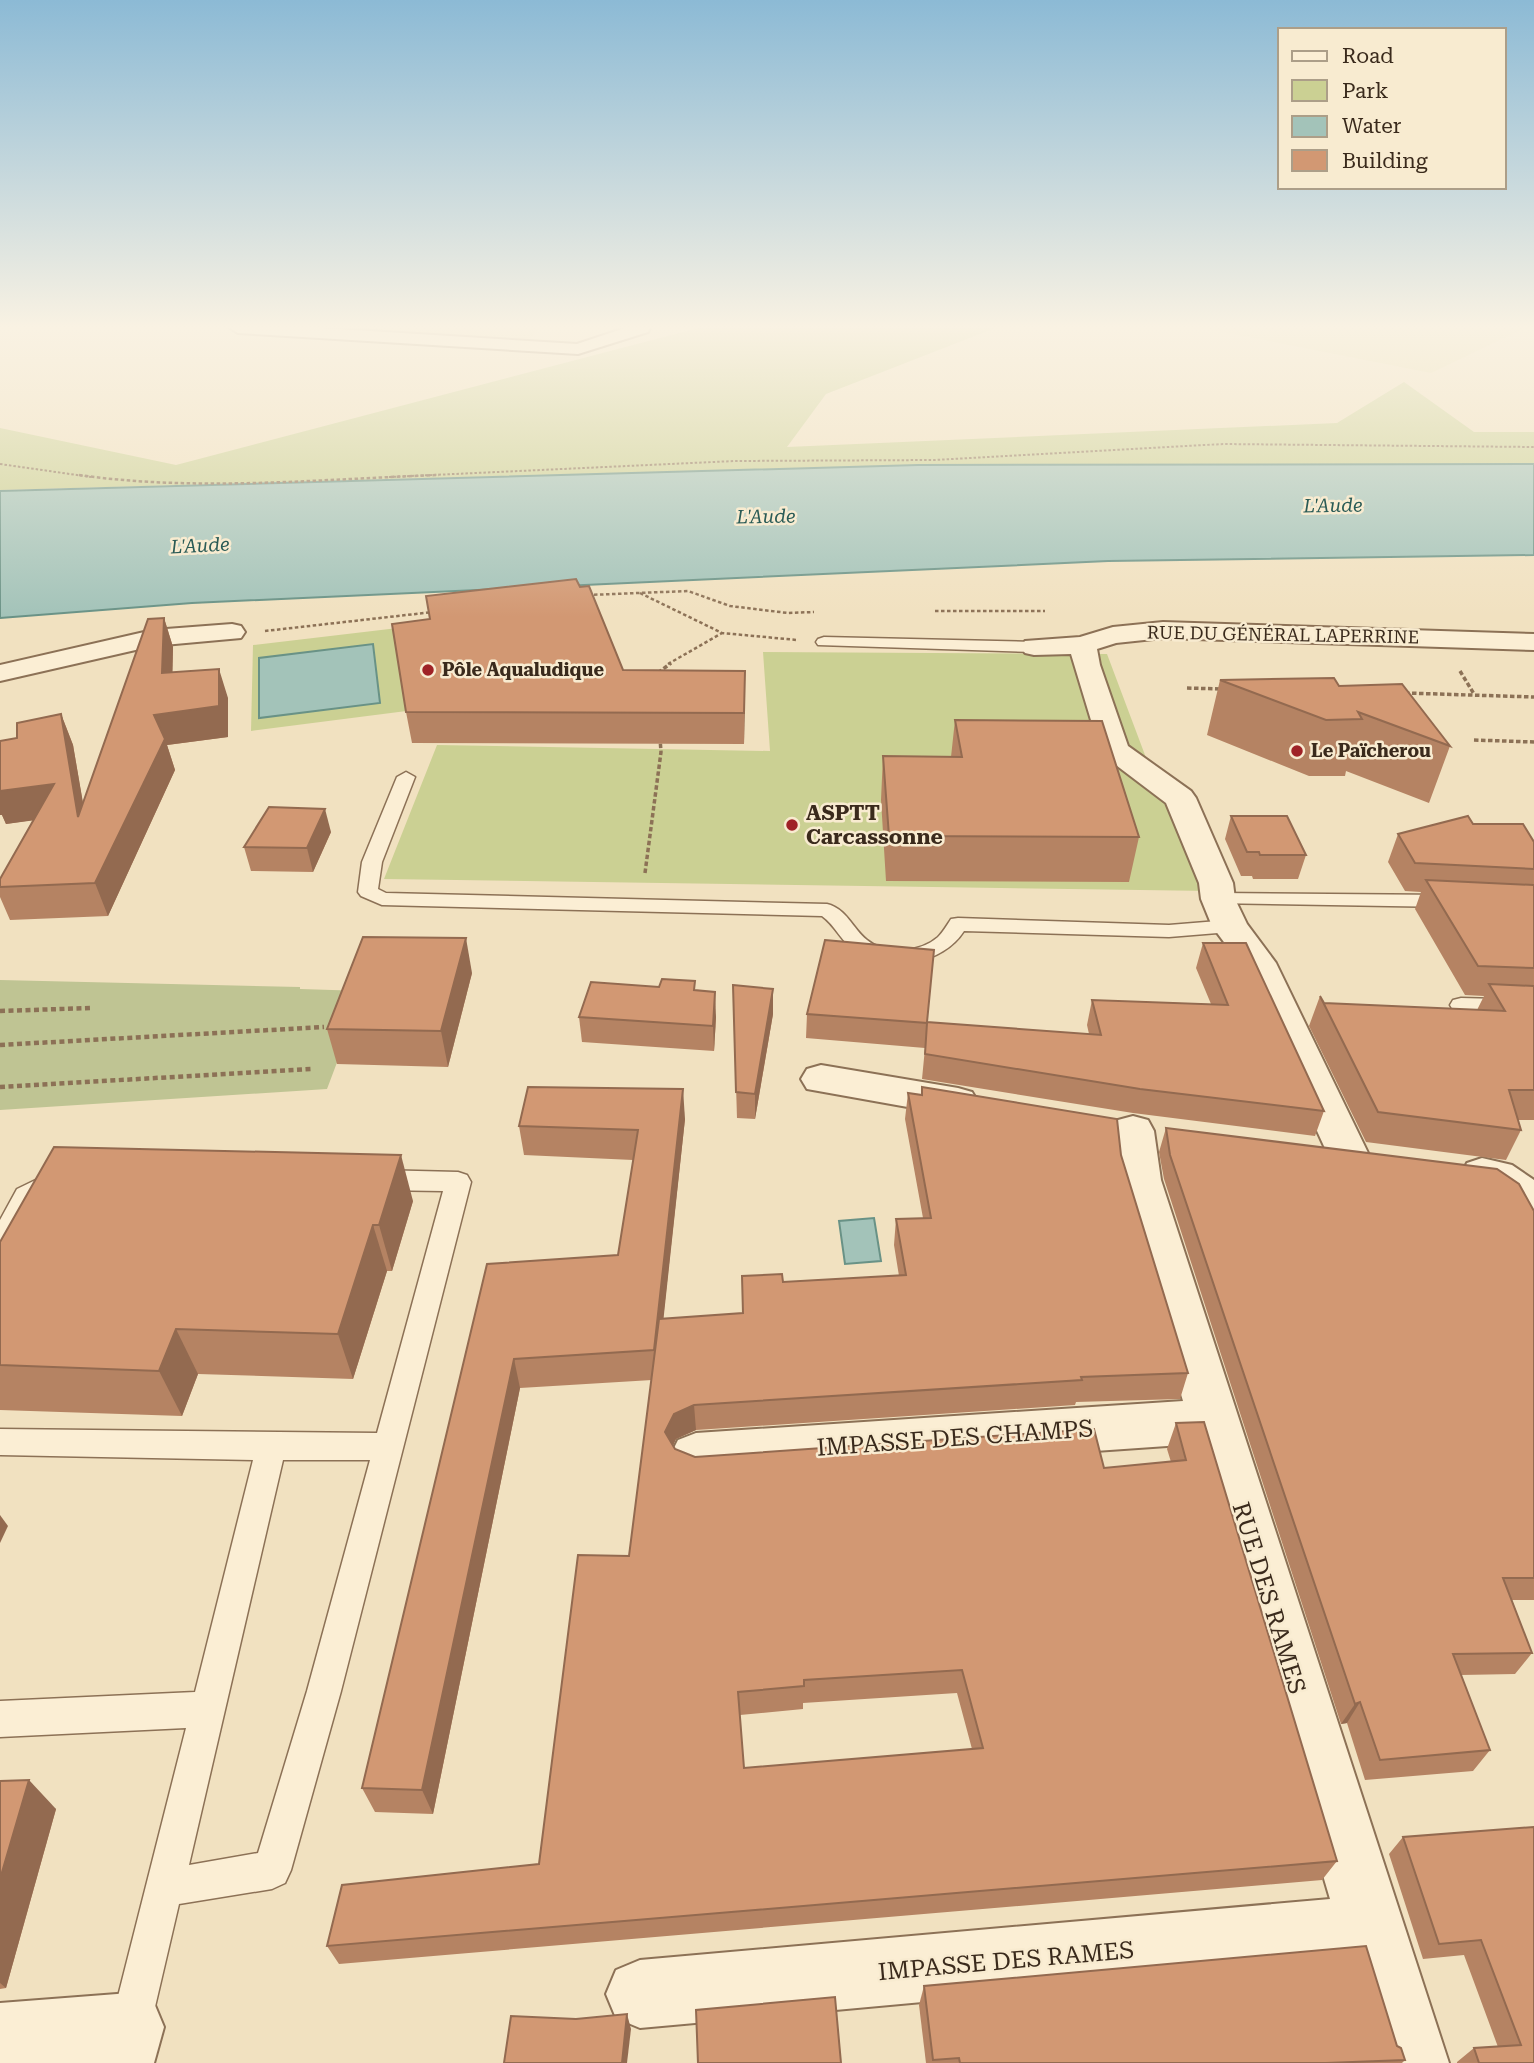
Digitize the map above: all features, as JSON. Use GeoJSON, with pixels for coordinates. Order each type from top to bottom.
{"type":"FeatureCollection","features":[{"type":"Feature","properties":{"kind":"street","name":"RUE DU GÉNÉRAL LAPERRINE"},"geometry":{"type":"LineString","coordinates":[[1034,647],[1083,645],[1113,635],[1163,630],[1534,642]]}},
{"type":"Feature","properties":{"kind":"street"},"geometry":{"type":"LineString","coordinates":[[0,673],[153,638],[232,632]]}},
{"type":"Feature","properties":{"kind":"street"},"geometry":{"type":"LineString","coordinates":[[1083,645],[1086,665],[1115,750],[1180,798],[1216,883],[1224,913],[1258,963],[1349,1157]]}},
{"type":"Feature","properties":{"kind":"street"},"geometry":{"type":"LineString","coordinates":[[821,1079],[999,1109]]}},
{"type":"Feature","properties":{"kind":"street","name":"RUE DES RAMES"},"geometry":{"type":"LineString","coordinates":[[1133,1130],[1139,1180],[1415,2063]]}},
{"type":"Feature","properties":{"kind":"street"},"geometry":{"type":"LineString","coordinates":[[1443,1169],[1497,1176],[1534,1203]]}},
{"type":"Feature","properties":{"kind":"street","name":"IMPASSE DES CHAMPS"},"geometry":{"type":"LineString","coordinates":[[696,1456],[1214,1421]]}},
{"type":"Feature","properties":{"kind":"street","name":"IMPASSE DES RAMES"},"geometry":{"type":"LineString","coordinates":[[640,1994],[1372,1928]]}},
{"type":"Feature","properties":{"kind":"street"},"geometry":{"type":"LineString","coordinates":[[0,2038],[124,2045]]}},
{"type":"Feature","properties":{"kind":"lane"},"geometry":{"type":"LineString","coordinates":[[824,642],[1034,647]]}},
{"type":"Feature","properties":{"kind":"lane"},"geometry":{"type":"LineString","coordinates":[[406,777],[372,862],[368,892],[382,899],[827,911],[843,920],[862,947],[888,956],[924,952],[945,943],[957,924],[1169,931],[1224,913],[1415,900],[1468,902]]}},
{"type":"Feature","properties":{"kind":"lane"},"geometry":{"type":"LineString","coordinates":[[1461,1005],[1534,1007]]}},
{"type":"Feature","properties":{"kind":"lane"},"geometry":{"type":"LineString","coordinates":[[0,1244],[26,1196],[72,1171]]}},
{"type":"Feature","properties":{"kind":"lane"},"geometry":{"type":"LineString","coordinates":[[163,1888],[272,1870],[324,1691],[458,1182],[348,1179]]}},
{"type":"Feature","properties":{"kind":"lane"},"geometry":{"type":"LineString","coordinates":[[0,1442],[271,1447],[387,1446]]}},
{"type":"Feature","properties":{"kind":"lane"},"geometry":{"type":"LineString","coordinates":[[124,2045],[271,1447]]}},
{"type":"Feature","properties":{"kind":"lane"},"geometry":{"type":"LineString","coordinates":[[0,1719],[208,1709]]}},
{"type":"Feature","properties":{"kind":"path"},"geometry":{"type":"LineString","coordinates":[[0,464],[133,483],[188,484],[736,461],[934,460],[1223,444],[1534,447]]}},
{"type":"Feature","properties":{"kind":"path"},"geometry":{"type":"LineString","coordinates":[[639,593],[722,633],[824,642]]}},
{"type":"Feature","properties":{"kind":"path"},"geometry":{"type":"LineString","coordinates":[[655,676],[665,666],[722,633]]}},
{"type":"Feature","properties":{"kind":"path"},"geometry":{"type":"LineString","coordinates":[[1187,688],[1227,689]]}},
{"type":"Feature","properties":{"kind":"path"},"geometry":{"type":"LineString","coordinates":[[1399,692],[1534,697]]}},
{"type":"Feature","properties":{"kind":"path"},"geometry":{"type":"LineString","coordinates":[[645,873],[661,752],[659,729]]}},
{"type":"Feature","properties":{"kind":"path"},"geometry":{"type":"LineString","coordinates":[[1474,740],[1534,742]]}},
{"type":"Feature","properties":{"kind":"path"},"geometry":{"type":"LineString","coordinates":[[0,1011],[91,1008]]}},
{"type":"Feature","properties":{"kind":"path"},"geometry":{"type":"LineString","coordinates":[[0,1045],[324,1027]]}},
{"type":"Feature","properties":{"kind":"path"},"geometry":{"type":"LineString","coordinates":[[0,1087],[311,1069]]}},
{"type":"Feature","properties":{"kind":"green space"},"geometry":{"type":"Polygon","coordinates":[[[331,424],[804,424],[787,447],[1308,424],[1463,424],[1474,432],[1534,432],[1534,464],[918,465],[0,490],[0,428],[176,465],[331,424]]]}},
{"type":"Feature","properties":{"kind":"green space","name":"Pôle Aqualudique"},"geometry":{"type":"Polygon","coordinates":[[[543,611],[610,685],[251,731],[253,645],[543,611]]]}},
{"type":"Feature","properties":{"kind":"green space","name":"ASPTT Carcassonne"},"geometry":{"type":"Polygon","coordinates":[[[763,652],[1107,654],[1151,771],[1211,891],[384,879],[437,745],[770,751],[763,652]]]}},
{"type":"Feature","properties":{"kind":"green space"},"geometry":{"type":"Polygon","coordinates":[[[0,980],[364,991],[327,1089],[0,1110],[0,980]]]}},
{"type":"Feature","properties":{"kind":"water","name":"L'Aude"},"geometry":{"type":"Polygon","coordinates":[[[1534,464],[1534,555],[1108,561],[192,603],[0,618],[0,491],[918,465],[1534,464]]]}},
{"type":"Feature","properties":{"kind":"water"},"geometry":{"type":"Polygon","coordinates":[[[373,644],[380,703],[259,718],[259,658],[373,644]]]}},
{"type":"Feature","properties":{"kind":"water"},"geometry":{"type":"Polygon","coordinates":[[[874,1218],[881,1261],[845,1264],[839,1221],[874,1218]]]}},
{"type":"Feature","properties":{"kind":"building"},"geometry":{"type":"Polygon","coordinates":[[[576,579],[580,587],[589,586],[623,670],[745,671],[744,713],[406,712],[392,624],[430,619],[426,596],[576,579]]]}},
{"type":"Feature","properties":{"kind":"building"},"geometry":{"type":"Polygon","coordinates":[[[164,618],[162,673],[219,669],[219,706],[154,715],[165,739],[95,883],[0,887],[0,879],[54,784],[0,791],[0,741],[17,738],[17,723],[61,714],[78,817],[148,619],[164,618]]]}},
{"type":"Feature","properties":{"kind":"building"},"geometry":{"type":"Polygon","coordinates":[[[1334,678],[1339,686],[1402,684],[1450,746],[1358,712],[1362,719],[1326,720],[1220,680],[1334,678]]]}},
{"type":"Feature","properties":{"kind":"building"},"geometry":{"type":"Polygon","coordinates":[[[955,720],[1102,721],[1139,837],[889,836],[883,756],[962,757],[955,720]]]}},
{"type":"Feature","properties":{"kind":"building"},"geometry":{"type":"Polygon","coordinates":[[[269,807],[325,809],[307,848],[244,847],[269,807]]]}},
{"type":"Feature","properties":{"kind":"building"},"geometry":{"type":"Polygon","coordinates":[[[1231,816],[1287,816],[1306,855],[1260,855],[1259,852],[1247,852],[1231,816]]]}},
{"type":"Feature","properties":{"kind":"building"},"geometry":{"type":"Polygon","coordinates":[[[1468,816],[1473,824],[1523,824],[1534,842],[1534,869],[1415,863],[1398,834],[1468,816]]]}},
{"type":"Feature","properties":{"kind":"building"},"geometry":{"type":"Polygon","coordinates":[[[1426,880],[1534,885],[1534,968],[1478,966],[1426,880]]]}},
{"type":"Feature","properties":{"kind":"building"},"geometry":{"type":"Polygon","coordinates":[[[363,937],[466,938],[441,1031],[327,1029],[363,937]]]}},
{"type":"Feature","properties":{"kind":"building"},"geometry":{"type":"Polygon","coordinates":[[[825,940],[934,950],[927,1022],[1101,1035],[1092,1000],[1228,1005],[1203,943],[1246,943],[1324,1111],[1140,1089],[925,1054],[927,1023],[807,1014],[825,940]]]}},
{"type":"Feature","properties":{"kind":"building"},"geometry":{"type":"Polygon","coordinates":[[[662,979],[695,981],[694,990],[715,992],[713,1026],[579,1017],[591,982],[659,987],[662,979]]]}},
{"type":"Feature","properties":{"kind":"building"},"geometry":{"type":"Polygon","coordinates":[[[1489,984],[1534,986],[1534,1090],[1509,1090],[1521,1130],[1378,1112],[1320,996],[1324,1003],[1505,1011],[1489,984]]]}},
{"type":"Feature","properties":{"kind":"building"},"geometry":{"type":"Polygon","coordinates":[[[733,985],[773,989],[755,1094],[736,1092],[733,985]]]}},
{"type":"Feature","properties":{"kind":"building"},"geometry":{"type":"Polygon","coordinates":[[[528,1087],[683,1089],[654,1350],[514,1359],[422,1790],[362,1788],[487,1264],[618,1255],[638,1130],[519,1126],[528,1087]]]}},
{"type":"Feature","properties":{"kind":"building"},"geometry":{"type":"Polygon","coordinates":[[[922,1087],[1117,1119],[1121,1155],[1188,1373],[1081,1377],[1082,1380],[694,1405],[674,1414],[665,1432],[675,1449],[695,1457],[1094,1429],[1104,1468],[1186,1460],[1176,1423],[1204,1422],[1337,1861],[327,1946],[342,1885],[539,1864],[578,1555],[629,1556],[659,1319],[743,1313],[742,1276],[782,1274],[783,1282],[906,1275],[896,1219],[931,1218],[908,1093],[922,1095],[922,1087]],[[962,1670],[804,1680],[804,1686],[738,1692],[744,1768],[983,1748],[962,1670]]]}},
{"type":"Feature","properties":{"kind":"building"},"geometry":{"type":"Polygon","coordinates":[[[1166,1128],[1497,1169],[1519,1184],[1534,1211],[1534,1578],[1503,1578],[1532,1653],[1453,1654],[1490,1750],[1380,1760],[1360,1702],[1355,1704],[1170,1155],[1166,1128]]]}},
{"type":"Feature","properties":{"kind":"building"},"geometry":{"type":"Polygon","coordinates":[[[54,1147],[401,1155],[379,1225],[373,1225],[338,1334],[176,1329],[159,1371],[0,1365],[0,1242],[54,1147]]]}},
{"type":"Feature","properties":{"kind":"building"},"geometry":{"type":"Polygon","coordinates":[[[29,1780],[0,1879],[0,1781],[29,1780]]]}},
{"type":"Feature","properties":{"kind":"building"},"geometry":{"type":"Polygon","coordinates":[[[1534,1827],[1534,2063],[1479,2063],[1474,2048],[1521,2045],[1481,1940],[1439,1944],[1403,1837],[1534,1827]]]}},
{"type":"Feature","properties":{"kind":"building"},"geometry":{"type":"Polygon","coordinates":[[[1366,1946],[1397,2046],[1401,2048],[1405,2060],[1326,2063],[960,2063],[959,2058],[933,2060],[924,1986],[1366,1946]]]}},
{"type":"Feature","properties":{"kind":"building"},"geometry":{"type":"Polygon","coordinates":[[[835,1997],[841,2063],[698,2063],[696,2010],[835,1997]]]}},
{"type":"Feature","properties":{"kind":"building"},"geometry":{"type":"Polygon","coordinates":[[[627,2014],[622,2063],[504,2063],[511,2016],[576,2019],[627,2014]]]}},
{"type":"Feature","properties":{"kind":"place","name":"Pôle Aqualudique"},"geometry":{"type":"Point","coordinates":[428,670]}},
{"type":"Feature","properties":{"kind":"place","name":"Le Païcherou"},"geometry":{"type":"Point","coordinates":[1297,751]}},
{"type":"Feature","properties":{"kind":"place","name":"ASPTT Carcassonne"},"geometry":{"type":"Point","coordinates":[792,825]}}]}
